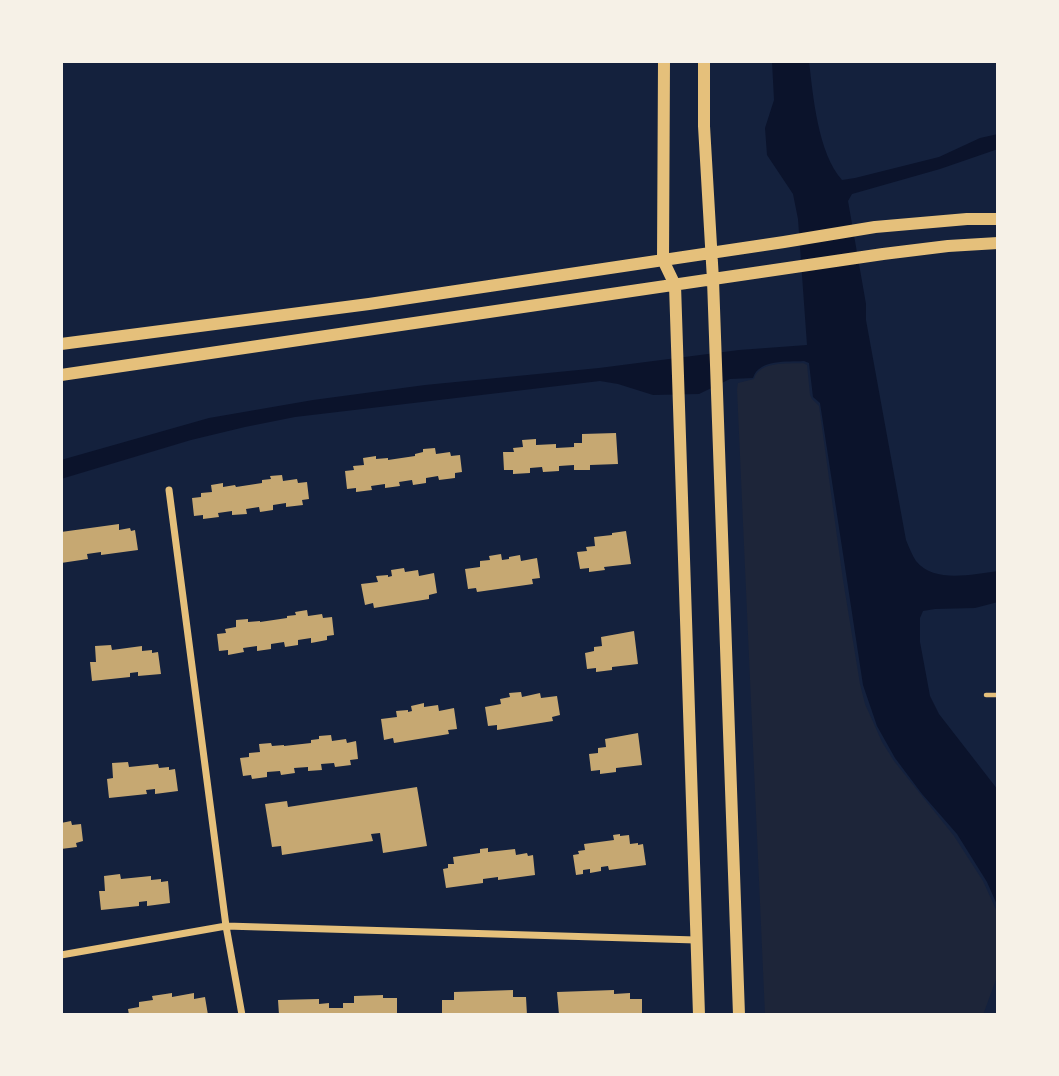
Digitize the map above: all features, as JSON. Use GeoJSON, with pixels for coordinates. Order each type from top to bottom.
{"type":"FeatureCollection","features":[{"type":"Feature","properties":{"kind":"main road"},"geometry":{"type":"LineString","coordinates":[[664,61],[663,260],[675,285],[699,1015]]}},
{"type":"Feature","properties":{"kind":"main road"},"geometry":{"type":"LineString","coordinates":[[704,61],[704,126],[713,279],[739,1015]]}},
{"type":"Feature","properties":{"kind":"main road"},"geometry":{"type":"LineString","coordinates":[[61,344],[369,304],[875,227],[998,219]]}},
{"type":"Feature","properties":{"kind":"main road"},"geometry":{"type":"LineString","coordinates":[[61,375],[883,254],[998,243]]}},
{"type":"Feature","properties":{"kind":"street"},"geometry":{"type":"LineString","coordinates":[[169,491],[226,926],[242,1015]]}},
{"type":"Feature","properties":{"kind":"street"},"geometry":{"type":"LineString","coordinates":[[61,955],[226,926],[696,940]]}},
{"type":"Feature","properties":{"kind":"lane"},"geometry":{"type":"LineString","coordinates":[[986,695],[998,695]]}},
{"type":"Feature","properties":{"kind":"shaded area"},"geometry":{"type":"Polygon","coordinates":[[[772,61],[809,61],[822,140],[834,169],[842,180],[939,157],[980,138],[998,134],[998,149],[852,194],[848,201],[866,304],[866,320],[906,540],[916,561],[933,573],[954,576],[998,571],[998,602],[975,608],[923,611],[920,618],[920,642],[930,696],[939,714],[998,790],[998,907],[987,882],[957,834],[895,758],[877,726],[863,685],[820,403],[813,397],[809,363],[774,363],[761,367],[753,378],[730,379],[699,394],[653,395],[600,381],[295,417],[191,440],[61,479],[61,460],[209,418],[425,385],[599,368],[739,350],[807,345],[798,219],[793,194],[767,155],[765,128],[774,100],[772,61]]]}},
{"type":"Feature","properties":{"kind":"shaded area"},"geometry":{"type":"Polygon","coordinates":[[[807,365],[810,395],[819,406],[843,580],[865,704],[894,761],[954,836],[983,881],[998,914],[998,974],[983,1015],[765,1015],[737,389],[738,383],[754,379],[757,373],[767,366],[807,365]]]}},
{"type":"Feature","properties":{"kind":"building"},"geometry":{"type":"Polygon","coordinates":[[[616,433],[618,464],[590,465],[590,470],[574,470],[574,465],[559,466],[559,471],[543,472],[542,467],[530,468],[530,473],[513,474],[513,470],[504,470],[503,452],[514,452],[513,448],[523,447],[522,440],[536,439],[536,445],[556,444],[556,448],[574,447],[574,443],[582,443],[582,434],[616,433]]]}},
{"type":"Feature","properties":{"kind":"building"},"geometry":{"type":"Polygon","coordinates":[[[435,448],[436,454],[450,452],[451,456],[460,455],[462,472],[455,473],[455,478],[426,478],[426,483],[413,485],[412,480],[399,482],[400,486],[371,486],[372,490],[356,492],[356,488],[347,489],[345,471],[354,470],[353,466],[364,465],[363,458],[376,456],[376,459],[388,460],[415,456],[423,452],[423,449],[435,448]]]}},
{"type":"Feature","properties":{"kind":"building"},"geometry":{"type":"Polygon","coordinates":[[[282,475],[283,481],[297,479],[298,483],[307,482],[309,499],[302,500],[303,505],[286,507],[286,503],[273,505],[273,510],[260,512],[259,507],[246,509],[247,514],[232,515],[232,511],[218,513],[219,517],[203,519],[203,515],[194,516],[192,498],[201,497],[201,493],[212,492],[211,485],[223,483],[223,487],[236,487],[262,483],[262,480],[271,479],[270,476],[282,475]]]}},
{"type":"Feature","properties":{"kind":"building"},"geometry":{"type":"Polygon","coordinates":[[[119,524],[119,530],[135,530],[138,550],[87,554],[88,559],[61,563],[61,532],[119,524]]]}},
{"type":"Feature","properties":{"kind":"building"},"geometry":{"type":"Polygon","coordinates":[[[626,531],[631,564],[604,567],[605,570],[589,572],[589,568],[580,569],[577,552],[587,551],[586,547],[595,546],[594,537],[626,531]]]}},
{"type":"Feature","properties":{"kind":"building"},"geometry":{"type":"Polygon","coordinates":[[[501,554],[502,560],[520,555],[521,561],[537,558],[540,578],[532,579],[533,584],[477,592],[476,588],[468,589],[465,569],[480,567],[480,561],[490,560],[489,556],[501,554]]]}},
{"type":"Feature","properties":{"kind":"building"},"geometry":{"type":"Polygon","coordinates":[[[404,568],[405,572],[418,570],[419,576],[434,573],[437,593],[429,595],[429,599],[374,608],[373,603],[365,605],[361,584],[378,582],[376,576],[392,576],[391,570],[404,568]]]}},
{"type":"Feature","properties":{"kind":"building"},"geometry":{"type":"Polygon","coordinates":[[[307,610],[308,616],[322,614],[323,618],[332,617],[334,635],[327,636],[327,640],[311,643],[311,638],[298,640],[298,645],[285,647],[284,642],[271,644],[271,649],[257,651],[257,646],[243,648],[244,652],[228,655],[228,650],[219,651],[217,634],[226,633],[225,629],[236,627],[236,620],[260,622],[287,618],[296,615],[295,612],[307,610]]]}},
{"type":"Feature","properties":{"kind":"building"},"geometry":{"type":"Polygon","coordinates":[[[634,631],[638,664],[596,672],[596,668],[587,669],[585,653],[594,651],[594,647],[602,646],[601,637],[634,631]]]}},
{"type":"Feature","properties":{"kind":"building"},"geometry":{"type":"Polygon","coordinates":[[[111,645],[112,650],[142,646],[142,651],[158,652],[161,674],[138,676],[138,672],[130,673],[130,677],[92,681],[90,662],[96,662],[95,646],[111,645]]]}},
{"type":"Feature","properties":{"kind":"building"},"geometry":{"type":"Polygon","coordinates":[[[521,692],[522,697],[540,693],[541,698],[557,696],[560,715],[552,717],[553,721],[497,730],[497,725],[488,726],[485,707],[501,704],[500,699],[510,697],[509,693],[521,692]]]}},
{"type":"Feature","properties":{"kind":"building"},"geometry":{"type":"Polygon","coordinates":[[[424,703],[424,707],[438,705],[439,711],[454,708],[457,729],[448,730],[449,734],[394,743],[393,738],[384,740],[381,719],[397,717],[396,711],[412,711],[411,706],[424,703]]]}},
{"type":"Feature","properties":{"kind":"building"},"geometry":{"type":"Polygon","coordinates":[[[638,733],[642,765],[616,768],[616,772],[600,774],[600,770],[591,771],[589,754],[598,753],[598,748],[606,747],[605,739],[638,733]]]}},
{"type":"Feature","properties":{"kind":"building"},"geometry":{"type":"Polygon","coordinates":[[[331,735],[332,741],[356,741],[358,759],[350,760],[351,765],[335,767],[334,763],[321,764],[322,770],[294,768],[295,773],[281,775],[280,771],[267,772],[267,777],[252,779],[251,775],[243,776],[240,758],[249,757],[249,753],[260,752],[259,744],[284,746],[311,743],[311,740],[319,739],[319,736],[331,735]]]}},
{"type":"Feature","properties":{"kind":"building"},"geometry":{"type":"Polygon","coordinates":[[[128,762],[129,767],[158,764],[159,768],[175,769],[178,791],[155,794],[155,789],[146,790],[147,794],[109,798],[107,779],[113,778],[112,763],[128,762]]]}},
{"type":"Feature","properties":{"kind":"building"},"geometry":{"type":"Polygon","coordinates":[[[417,787],[427,846],[383,853],[380,833],[371,834],[373,841],[282,855],[281,846],[272,847],[265,804],[287,801],[288,807],[417,787]]]}},
{"type":"Feature","properties":{"kind":"building"},"geometry":{"type":"Polygon","coordinates":[[[71,821],[72,825],[81,824],[83,841],[76,843],[77,847],[61,849],[61,823],[71,821]]]}},
{"type":"Feature","properties":{"kind":"building"},"geometry":{"type":"Polygon","coordinates":[[[613,835],[629,835],[630,844],[643,844],[646,865],[609,870],[608,866],[601,867],[601,871],[590,873],[590,869],[583,870],[583,874],[576,875],[573,855],[585,850],[584,844],[614,840],[613,835]]]}},
{"type":"Feature","properties":{"kind":"building"},"geometry":{"type":"Polygon","coordinates":[[[488,848],[488,852],[515,849],[516,855],[533,855],[535,875],[498,880],[498,877],[483,879],[483,883],[446,888],[443,869],[448,868],[448,864],[454,864],[453,857],[480,853],[480,849],[488,848]]]}},
{"type":"Feature","properties":{"kind":"building"},"geometry":{"type":"Polygon","coordinates":[[[120,874],[121,879],[151,876],[151,880],[168,881],[170,903],[147,906],[147,901],[139,902],[139,906],[101,910],[99,891],[105,891],[104,876],[120,874]]]}},
{"type":"Feature","properties":{"kind":"building"},"geometry":{"type":"Polygon","coordinates":[[[513,990],[513,997],[526,997],[527,1015],[442,1015],[442,1000],[454,1000],[454,992],[513,990]]]}},
{"type":"Feature","properties":{"kind":"building"},"geometry":{"type":"Polygon","coordinates":[[[614,990],[614,994],[630,993],[630,999],[642,999],[642,1015],[559,1015],[557,992],[614,990]]]}},
{"type":"Feature","properties":{"kind":"building"},"geometry":{"type":"Polygon","coordinates":[[[172,993],[172,997],[194,993],[194,999],[205,997],[208,1015],[129,1015],[128,1009],[139,1007],[139,1002],[153,1000],[152,996],[172,993]]]}},
{"type":"Feature","properties":{"kind":"building"},"geometry":{"type":"Polygon","coordinates":[[[383,995],[383,998],[397,998],[397,1015],[279,1015],[278,1000],[319,999],[319,1004],[329,1003],[329,1008],[343,1008],[343,1003],[354,1003],[354,996],[383,995]]]}}]}
